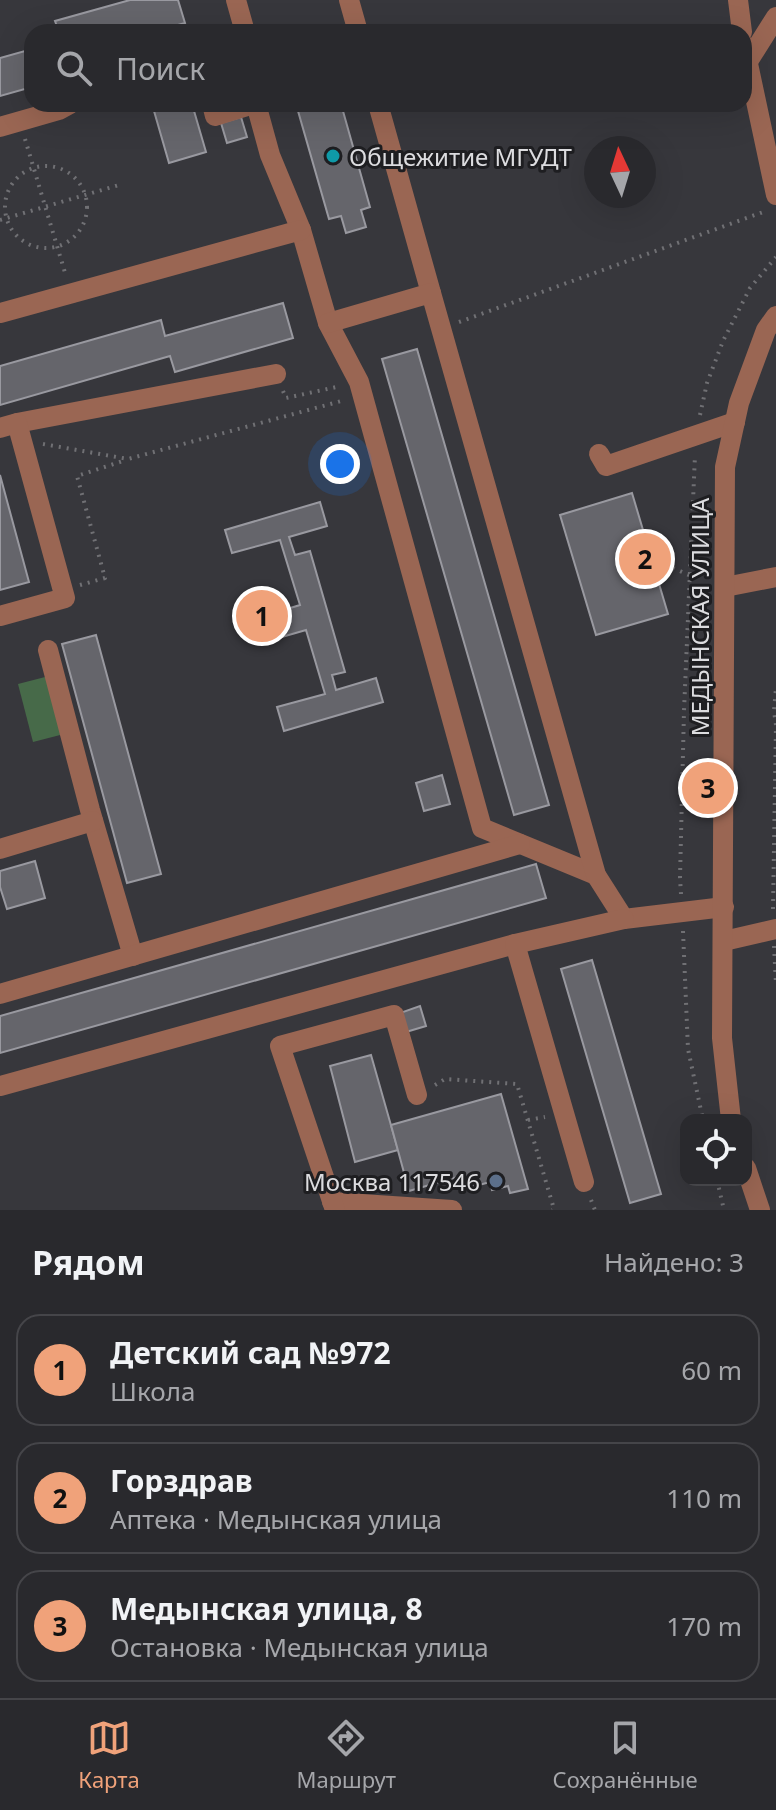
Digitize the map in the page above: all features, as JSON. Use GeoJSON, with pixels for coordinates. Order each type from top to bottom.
{"type":"FeatureCollection","features":[{"type":"Feature","properties":{"kind":"street"},"geometry":{"type":"LineString","coordinates":[[236,0],[243,24]]}},
{"type":"Feature","properties":{"kind":"street"},"geometry":{"type":"LineString","coordinates":[[349,0],[356,24]]}},
{"type":"Feature","properties":{"kind":"street"},"geometry":{"type":"LineString","coordinates":[[738,0],[741,24]]}},
{"type":"Feature","properties":{"kind":"street"},"geometry":{"type":"LineString","coordinates":[[752,46],[776,17]]}},
{"type":"Feature","properties":{"kind":"street"},"geometry":{"type":"LineString","coordinates":[[752,86],[776,195]]}},
{"type":"Feature","properties":{"kind":"street"},"geometry":{"type":"LineString","coordinates":[[0,127],[52,112]]}},
{"type":"Feature","properties":{"kind":"street"},"geometry":{"type":"LineString","coordinates":[[257,112],[270,155],[301,230],[328,323],[361,389],[482,828],[596,875]]}},
{"type":"Feature","properties":{"kind":"street"},"geometry":{"type":"LineString","coordinates":[[380,112],[596,875],[624,919]]}},
{"type":"Feature","properties":{"kind":"street"},"geometry":{"type":"LineString","coordinates":[[0,313],[301,230]]}},
{"type":"Feature","properties":{"kind":"street"},"geometry":{"type":"LineString","coordinates":[[328,323],[431,293]]}},
{"type":"Feature","properties":{"kind":"street","name":"МЕДЫНСКАЯ УЛИЦА"},"geometry":{"type":"LineString","coordinates":[[730,1114],[722,1038],[725,467],[739,403],[766,330],[776,316]]}},
{"type":"Feature","properties":{"kind":"street"},"geometry":{"type":"LineString","coordinates":[[0,616],[65,598],[13,430],[276,374]]}},
{"type":"Feature","properties":{"kind":"street"},"geometry":{"type":"LineString","coordinates":[[599,454],[606,466],[735,422]]}},
{"type":"Feature","properties":{"kind":"street"},"geometry":{"type":"LineString","coordinates":[[725,587],[776,577]]}},
{"type":"Feature","properties":{"kind":"street"},"geometry":{"type":"LineString","coordinates":[[48,650],[93,821],[133,956]]}},
{"type":"Feature","properties":{"kind":"street"},"geometry":{"type":"LineString","coordinates":[[0,849],[93,821]]}},
{"type":"Feature","properties":{"kind":"street"},"geometry":{"type":"LineString","coordinates":[[0,994],[520,844]]}},
{"type":"Feature","properties":{"kind":"street"},"geometry":{"type":"LineString","coordinates":[[0,1086],[515,944],[624,919],[724,907]]}},
{"type":"Feature","properties":{"kind":"street"},"geometry":{"type":"LineString","coordinates":[[724,941],[774,930]]}},
{"type":"Feature","properties":{"kind":"street"},"geometry":{"type":"LineString","coordinates":[[515,944],[584,1182]]}},
{"type":"Feature","properties":{"kind":"street"},"geometry":{"type":"LineString","coordinates":[[417,1095],[394,1015],[280,1046],[333,1206],[452,1210]]}},
{"type":"Feature","properties":{"kind":"street"},"geometry":{"type":"LineString","coordinates":[[752,1186],[760,1210]]}},
{"type":"Feature","properties":{"kind":"path"},"geometry":{"type":"LineString","coordinates":[[20,121],[72,293]]}},
{"type":"Feature","properties":{"kind":"path"},"geometry":{"type":"LineString","coordinates":[[50,166],[65,171],[78,181],[85,195],[87,211],[82,227],[72,239],[58,247],[41,249],[26,244],[3,220],[9,187],[20,175],[34,168],[50,166]]}},
{"type":"Feature","properties":{"kind":"path"},"geometry":{"type":"LineString","coordinates":[[3,220],[119,185]]}},
{"type":"Feature","properties":{"kind":"path"},"geometry":{"type":"LineString","coordinates":[[441,329],[776,207]]}},
{"type":"Feature","properties":{"kind":"path"},"geometry":{"type":"LineString","coordinates":[[276,374],[286,398],[361,389]]}},
{"type":"Feature","properties":{"kind":"path"},"geometry":{"type":"LineString","coordinates":[[63,590],[105,578],[77,476],[361,389]]}},
{"type":"Feature","properties":{"kind":"path"},"geometry":{"type":"LineString","coordinates":[[13,430],[128,459]]}},
{"type":"Feature","properties":{"kind":"path"},"geometry":{"type":"LineString","coordinates":[[651,558],[691,576]]}},
{"type":"Feature","properties":{"kind":"path"},"geometry":{"type":"LineString","coordinates":[[776,688],[776,984]]}},
{"type":"Feature","properties":{"kind":"path"},"geometry":{"type":"LineString","coordinates":[[684,711],[680,878],[688,1049],[702,1114]]}},
{"type":"Feature","properties":{"kind":"path"},"geometry":{"type":"LineString","coordinates":[[417,1095],[445,1079],[517,1084],[553,1210]]}},
{"type":"Feature","properties":{"kind":"path"},"geometry":{"type":"LineString","coordinates":[[718,1186],[724,1210]]}},
{"type":"Feature","properties":{"kind":"green space"},"geometry":{"type":"Polygon","coordinates":[[[49,676],[64,734],[33,742],[18,684],[49,676]]]}},
{"type":"Feature","properties":{"kind":"building"},"geometry":{"type":"Polygon","coordinates":[[[130,0],[178,0],[185,23],[56,24],[55,21],[130,0]]]}},
{"type":"Feature","properties":{"kind":"building"},"geometry":{"type":"Polygon","coordinates":[[[24,51],[24,89],[0,96],[0,58],[24,51]]]}},
{"type":"Feature","properties":{"kind":"building"},"geometry":{"type":"Polygon","coordinates":[[[154,112],[194,112],[206,152],[169,163],[154,112]]]}},
{"type":"Feature","properties":{"kind":"building","name":"Общежитие МГУДТ"},"geometry":{"type":"Polygon","coordinates":[[[298,112],[343,112],[370,207],[361,210],[366,227],[346,233],[341,216],[329,219],[298,112]]]}},
{"type":"Feature","properties":{"kind":"building"},"geometry":{"type":"Polygon","coordinates":[[[241,117],[247,137],[227,143],[221,123],[241,117]]]}},
{"type":"Feature","properties":{"kind":"building"},"geometry":{"type":"Polygon","coordinates":[[[283,303],[293,338],[175,372],[170,356],[0,405],[0,366],[161,320],[165,336],[283,303]]]}},
{"type":"Feature","properties":{"kind":"building"},"geometry":{"type":"Polygon","coordinates":[[[417,349],[549,805],[514,815],[382,359],[417,349]]]}},
{"type":"Feature","properties":{"kind":"building"},"geometry":{"type":"Polygon","coordinates":[[[0,475],[29,582],[0,590],[0,475]]]}},
{"type":"Feature","properties":{"kind":"building"},"geometry":{"type":"Polygon","coordinates":[[[632,493],[668,614],[596,635],[560,515],[632,493]]]}},
{"type":"Feature","properties":{"kind":"building"},"geometry":{"type":"Polygon","coordinates":[[[320,502],[327,526],[289,537],[295,555],[310,551],[345,672],[332,675],[336,690],[376,678],[383,702],[284,731],[277,707],[325,694],[306,630],[261,643],[254,619],[300,605],[280,540],[232,553],[225,530],[320,502]]]}},
{"type":"Feature","properties":{"kind":"building"},"geometry":{"type":"Polygon","coordinates":[[[96,635],[161,874],[127,883],[62,644],[96,635]]]}},
{"type":"Feature","properties":{"kind":"building"},"geometry":{"type":"Polygon","coordinates":[[[442,775],[450,804],[424,811],[416,783],[442,775]]]}},
{"type":"Feature","properties":{"kind":"building"},"geometry":{"type":"Polygon","coordinates":[[[35,861],[45,898],[7,909],[0,887],[0,871],[35,861]]]}},
{"type":"Feature","properties":{"kind":"building"},"geometry":{"type":"Polygon","coordinates":[[[536,864],[546,898],[0,1053],[0,1016],[536,864]]]}},
{"type":"Feature","properties":{"kind":"building"},"geometry":{"type":"Polygon","coordinates":[[[592,960],[661,1194],[630,1203],[561,969],[592,960]]]}},
{"type":"Feature","properties":{"kind":"building"},"geometry":{"type":"Polygon","coordinates":[[[420,1006],[426,1026],[406,1032],[400,1013],[420,1006]]]}},
{"type":"Feature","properties":{"kind":"building"},"geometry":{"type":"Polygon","coordinates":[[[371,1055],[398,1150],[355,1162],[330,1066],[371,1055]]]}},
{"type":"Feature","properties":{"kind":"building"},"geometry":{"type":"Polygon","coordinates":[[[501,1094],[528,1189],[510,1193],[508,1186],[492,1190],[490,1182],[468,1188],[464,1175],[409,1191],[391,1125],[501,1094]]]}},
{"type":"Feature","properties":{"kind":"place","name":"Общежитие МГУДТ"},"geometry":{"type":"Point","coordinates":[333,156]}},
{"type":"Feature","properties":{"kind":"place","name":"Горздрав"},"geometry":{"type":"Point","coordinates":[645,559]}},
{"type":"Feature","properties":{"kind":"place","name":"Детский сад №972"},"geometry":{"type":"Point","coordinates":[262,616]}},
{"type":"Feature","properties":{"kind":"place","name":"Медынская улица, 8"},"geometry":{"type":"Point","coordinates":[708,788]}},
{"type":"Feature","properties":{"kind":"place","name":"Москва 117546"},"geometry":{"type":"Point","coordinates":[496,1181]}}]}
